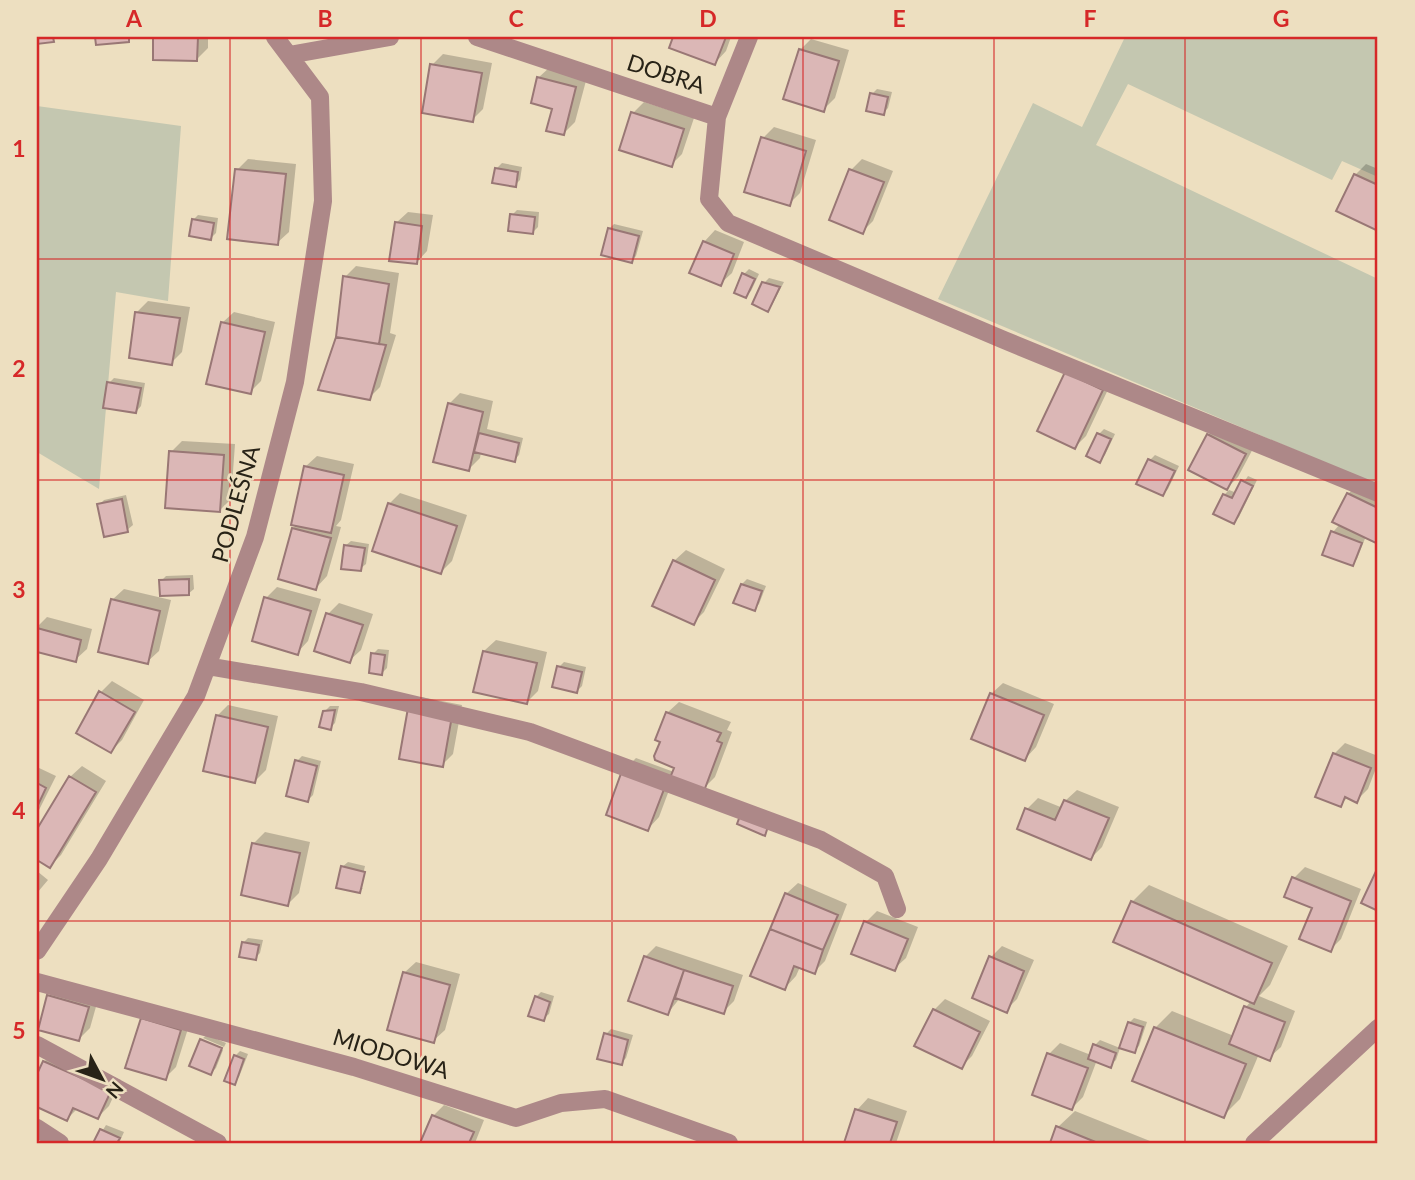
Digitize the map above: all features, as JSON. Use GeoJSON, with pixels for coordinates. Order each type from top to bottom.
{"type":"FeatureCollection","features":[{"type":"Feature","properties":{"kind":"street","name":"PODLEŚNA"},"geometry":{"type":"LineString","coordinates":[[37,951],[113,836],[196,696],[255,537],[295,382],[323,201],[320,97],[275,37]]}},
{"type":"Feature","properties":{"kind":"street"},"geometry":{"type":"LineString","coordinates":[[289,55],[390,37]]}},
{"type":"Feature","properties":{"kind":"street","name":"DOBRA"},"geometry":{"type":"LineString","coordinates":[[477,37],[717,117],[749,37]]}},
{"type":"Feature","properties":{"kind":"street"},"geometry":{"type":"LineString","coordinates":[[717,117],[709,199],[728,223],[1016,345],[1378,493]]}},
{"type":"Feature","properties":{"kind":"street"},"geometry":{"type":"LineString","coordinates":[[207,666],[361,692],[530,732],[821,840],[886,876],[897,909]]}},
{"type":"Feature","properties":{"kind":"street","name":"MIODOWA"},"geometry":{"type":"LineString","coordinates":[[37,982],[354,1067],[516,1118],[561,1102],[605,1099],[729,1143]]}},
{"type":"Feature","properties":{"kind":"street"},"geometry":{"type":"LineString","coordinates":[[1254,1143],[1378,1027]]}},
{"type":"Feature","properties":{"kind":"street"},"geometry":{"type":"LineString","coordinates":[[37,1045],[218,1143]]}},
{"type":"Feature","properties":{"kind":"street"},"geometry":{"type":"LineString","coordinates":[[37,1128],[60,1143]]}},
{"type":"Feature","properties":{"kind":"green space"},"geometry":{"type":"Polygon","coordinates":[[[1125,37],[1378,37],[1378,177],[1342,161],[1332,180],[1128,84],[1096,145],[1378,279],[1378,485],[938,299],[1033,103],[1082,127],[1125,37]]]}},
{"type":"Feature","properties":{"kind":"green space"},"geometry":{"type":"Polygon","coordinates":[[[37,106],[181,126],[168,301],[116,292],[99,489],[37,452],[37,106]]]}},
{"type":"Feature","properties":{"kind":"building"},"geometry":{"type":"Polygon","coordinates":[[[37,37],[53,37],[54,42],[37,44],[37,37]]]}},
{"type":"Feature","properties":{"kind":"building"},"geometry":{"type":"Polygon","coordinates":[[[95,37],[129,37],[129,42],[96,45],[95,37]]]}},
{"type":"Feature","properties":{"kind":"building"},"geometry":{"type":"Polygon","coordinates":[[[153,37],[198,37],[197,61],[153,60],[153,37]]]}},
{"type":"Feature","properties":{"kind":"building"},"geometry":{"type":"Polygon","coordinates":[[[673,37],[726,37],[715,65],[669,48],[673,37]]]}},
{"type":"Feature","properties":{"kind":"building"},"geometry":{"type":"Polygon","coordinates":[[[799,49],[839,61],[824,112],[783,99],[799,49]]]}},
{"type":"Feature","properties":{"kind":"building"},"geometry":{"type":"Polygon","coordinates":[[[430,64],[482,73],[473,122],[422,113],[430,64]]]}},
{"type":"Feature","properties":{"kind":"building"},"geometry":{"type":"Polygon","coordinates":[[[537,77],[576,87],[564,135],[546,131],[552,109],[531,103],[537,77]]]}},
{"type":"Feature","properties":{"kind":"building"},"geometry":{"type":"Polygon","coordinates":[[[870,93],[888,97],[884,115],[866,111],[870,93]]]}},
{"type":"Feature","properties":{"kind":"building"},"geometry":{"type":"Polygon","coordinates":[[[631,112],[684,129],[672,167],[619,150],[631,112]]]}},
{"type":"Feature","properties":{"kind":"building"},"geometry":{"type":"Polygon","coordinates":[[[761,137],[806,151],[790,206],[744,192],[761,137]]]}},
{"type":"Feature","properties":{"kind":"building"},"geometry":{"type":"Polygon","coordinates":[[[495,168],[518,172],[516,187],[492,183],[495,168]]]}},
{"type":"Feature","properties":{"kind":"building"},"geometry":{"type":"Polygon","coordinates":[[[235,169],[286,174],[278,245],[227,239],[235,169]]]}},
{"type":"Feature","properties":{"kind":"building"},"geometry":{"type":"Polygon","coordinates":[[[849,169],[884,182],[863,234],[829,220],[849,169]]]}},
{"type":"Feature","properties":{"kind":"building"},"geometry":{"type":"Polygon","coordinates":[[[1354,174],[1378,185],[1378,231],[1336,211],[1354,174]]]}},
{"type":"Feature","properties":{"kind":"building"},"geometry":{"type":"Polygon","coordinates":[[[510,214],[535,217],[533,234],[508,231],[510,214]]]}},
{"type":"Feature","properties":{"kind":"building"},"geometry":{"type":"Polygon","coordinates":[[[192,219],[214,223],[211,240],[189,236],[192,219]]]}},
{"type":"Feature","properties":{"kind":"building"},"geometry":{"type":"Polygon","coordinates":[[[395,222],[422,226],[417,264],[389,261],[395,222]]]}},
{"type":"Feature","properties":{"kind":"building"},"geometry":{"type":"Polygon","coordinates":[[[608,228],[639,236],[632,263],[601,255],[608,228]]]}},
{"type":"Feature","properties":{"kind":"building"},"geometry":{"type":"Polygon","coordinates":[[[703,241],[734,254],[721,286],[689,273],[703,241]]]}},
{"type":"Feature","properties":{"kind":"building"},"geometry":{"type":"Polygon","coordinates":[[[742,273],[755,279],[746,298],[734,293],[742,273]]]}},
{"type":"Feature","properties":{"kind":"building"},"geometry":{"type":"Polygon","coordinates":[[[343,276],[389,284],[379,344],[336,337],[343,276]]]}},
{"type":"Feature","properties":{"kind":"building"},"geometry":{"type":"Polygon","coordinates":[[[762,282],[780,287],[768,312],[752,304],[762,282]]]}},
{"type":"Feature","properties":{"kind":"building"},"geometry":{"type":"Polygon","coordinates":[[[135,312],[180,318],[172,365],[129,358],[135,312]]]}},
{"type":"Feature","properties":{"kind":"building"},"geometry":{"type":"Polygon","coordinates":[[[221,322],[265,332],[251,394],[206,384],[221,322]]]}},
{"type":"Feature","properties":{"kind":"building"},"geometry":{"type":"Polygon","coordinates":[[[336,337],[386,345],[370,400],[318,390],[336,337]]]}},
{"type":"Feature","properties":{"kind":"building"},"geometry":{"type":"Polygon","coordinates":[[[1065,372],[1103,390],[1075,449],[1037,431],[1065,372]]]}},
{"type":"Feature","properties":{"kind":"building"},"geometry":{"type":"Polygon","coordinates":[[[107,382],[141,388],[136,413],[103,408],[107,382]]]}},
{"type":"Feature","properties":{"kind":"building"},"geometry":{"type":"Polygon","coordinates":[[[448,403],[483,412],[469,471],[433,462],[448,403]]]}},
{"type":"Feature","properties":{"kind":"building"},"geometry":{"type":"Polygon","coordinates":[[[479,433],[519,443],[515,462],[474,452],[479,433]]]}},
{"type":"Feature","properties":{"kind":"building"},"geometry":{"type":"Polygon","coordinates":[[[1097,433],[1111,439],[1100,463],[1086,456],[1097,433]]]}},
{"type":"Feature","properties":{"kind":"building"},"geometry":{"type":"Polygon","coordinates":[[[1207,434],[1246,454],[1227,490],[1188,470],[1207,434]]]}},
{"type":"Feature","properties":{"kind":"building"},"geometry":{"type":"Polygon","coordinates":[[[169,451],[224,455],[220,512],[165,508],[169,451]]]}},
{"type":"Feature","properties":{"kind":"building"},"geometry":{"type":"Polygon","coordinates":[[[1148,459],[1175,471],[1163,496],[1136,484],[1148,459]]]}},
{"type":"Feature","properties":{"kind":"building"},"geometry":{"type":"Polygon","coordinates":[[[304,466],[344,475],[331,533],[291,525],[304,466]]]}},
{"type":"Feature","properties":{"kind":"building"},"geometry":{"type":"Polygon","coordinates":[[[1241,480],[1253,486],[1234,524],[1213,514],[1223,494],[1232,498],[1241,480]]]}},
{"type":"Feature","properties":{"kind":"building"},"geometry":{"type":"Polygon","coordinates":[[[1347,493],[1378,508],[1378,544],[1332,522],[1347,493]]]}},
{"type":"Feature","properties":{"kind":"building"},"geometry":{"type":"Polygon","coordinates":[[[122,499],[128,532],[104,537],[97,504],[122,499]]]}},
{"type":"Feature","properties":{"kind":"building"},"geometry":{"type":"Polygon","coordinates":[[[388,503],[457,526],[441,574],[372,551],[388,503]]]}},
{"type":"Feature","properties":{"kind":"building"},"geometry":{"type":"Polygon","coordinates":[[[292,528],[331,538],[316,590],[278,579],[292,528]]]}},
{"type":"Feature","properties":{"kind":"building"},"geometry":{"type":"Polygon","coordinates":[[[1331,531],[1362,543],[1353,566],[1322,555],[1331,531]]]}},
{"type":"Feature","properties":{"kind":"building"},"geometry":{"type":"Polygon","coordinates":[[[344,545],[365,548],[361,571],[341,569],[344,545]]]}},
{"type":"Feature","properties":{"kind":"building"},"geometry":{"type":"Polygon","coordinates":[[[673,560],[715,580],[694,625],[652,606],[673,560]]]}},
{"type":"Feature","properties":{"kind":"building"},"geometry":{"type":"Polygon","coordinates":[[[189,579],[189,595],[160,596],[159,580],[189,579]]]}},
{"type":"Feature","properties":{"kind":"building"},"geometry":{"type":"Polygon","coordinates":[[[741,584],[762,591],[755,611],[733,603],[741,584]]]}},
{"type":"Feature","properties":{"kind":"building"},"geometry":{"type":"Polygon","coordinates":[[[264,597],[311,611],[298,655],[252,641],[264,597]]]}},
{"type":"Feature","properties":{"kind":"building"},"geometry":{"type":"Polygon","coordinates":[[[111,599],[160,611],[148,664],[98,652],[111,599]]]}},
{"type":"Feature","properties":{"kind":"building"},"geometry":{"type":"Polygon","coordinates":[[[326,613],[363,625],[350,663],[314,651],[326,613]]]}},
{"type":"Feature","properties":{"kind":"building"},"geometry":{"type":"Polygon","coordinates":[[[37,628],[81,640],[76,662],[37,652],[37,628]]]}},
{"type":"Feature","properties":{"kind":"building"},"geometry":{"type":"Polygon","coordinates":[[[483,651],[537,663],[527,704],[473,692],[483,651]]]}},
{"type":"Feature","properties":{"kind":"building"},"geometry":{"type":"Polygon","coordinates":[[[371,653],[385,655],[382,675],[369,673],[371,653]]]}},
{"type":"Feature","properties":{"kind":"building"},"geometry":{"type":"Polygon","coordinates":[[[557,666],[582,672],[577,693],[552,687],[557,666]]]}},
{"type":"Feature","properties":{"kind":"building"},"geometry":{"type":"Polygon","coordinates":[[[99,691],[135,712],[111,753],[76,733],[99,691]]]}},
{"type":"Feature","properties":{"kind":"building"},"geometry":{"type":"Polygon","coordinates":[[[990,693],[1044,715],[1025,761],[971,739],[990,693]]]}},
{"type":"Feature","properties":{"kind":"building"},"geometry":{"type":"Polygon","coordinates":[[[408,708],[452,716],[443,767],[399,759],[408,708]]]}},
{"type":"Feature","properties":{"kind":"building"},"geometry":{"type":"Polygon","coordinates":[[[335,710],[331,730],[319,727],[323,711],[335,710]]]}},
{"type":"Feature","properties":{"kind":"building"},"geometry":{"type":"Polygon","coordinates":[[[666,712],[721,733],[717,741],[722,743],[704,791],[670,778],[674,768],[655,760],[660,742],[655,740],[666,712]]]}},
{"type":"Feature","properties":{"kind":"building"},"geometry":{"type":"Polygon","coordinates":[[[216,715],[268,727],[255,783],[203,771],[216,715]]]}},
{"type":"Feature","properties":{"kind":"building"},"geometry":{"type":"Polygon","coordinates":[[[1333,753],[1371,768],[1357,803],[1345,797],[1341,807],[1315,797],[1333,753]]]}},
{"type":"Feature","properties":{"kind":"building"},"geometry":{"type":"Polygon","coordinates":[[[295,760],[317,766],[308,802],[286,796],[295,760]]]}},
{"type":"Feature","properties":{"kind":"building"},"geometry":{"type":"Polygon","coordinates":[[[623,768],[666,784],[648,831],[606,815],[623,768]]]}},
{"type":"Feature","properties":{"kind":"building"},"geometry":{"type":"Polygon","coordinates":[[[69,776],[96,792],[50,868],[37,860],[37,829],[69,776]]]}},
{"type":"Feature","properties":{"kind":"building"},"geometry":{"type":"Polygon","coordinates":[[[37,783],[46,788],[37,807],[37,783]]]}},
{"type":"Feature","properties":{"kind":"building"},"geometry":{"type":"Polygon","coordinates":[[[1064,800],[1109,818],[1091,860],[1017,829],[1025,808],[1055,820],[1064,800]]]}},
{"type":"Feature","properties":{"kind":"building"},"geometry":{"type":"Polygon","coordinates":[[[741,813],[769,823],[765,836],[737,824],[741,813]]]}},
{"type":"Feature","properties":{"kind":"building"},"geometry":{"type":"Polygon","coordinates":[[[252,843],[300,853],[288,906],[241,895],[252,843]]]}},
{"type":"Feature","properties":{"kind":"building"},"geometry":{"type":"Polygon","coordinates":[[[341,866],[365,872],[360,893],[336,888],[341,866]]]}},
{"type":"Feature","properties":{"kind":"building"},"geometry":{"type":"Polygon","coordinates":[[[1378,867],[1378,911],[1361,903],[1378,867]]]}},
{"type":"Feature","properties":{"kind":"building"},"geometry":{"type":"Polygon","coordinates":[[[1292,877],[1351,901],[1331,952],[1299,939],[1312,908],[1284,897],[1292,877]]]}},
{"type":"Feature","properties":{"kind":"building"},"geometry":{"type":"Polygon","coordinates":[[[785,893],[838,915],[823,950],[770,929],[785,893]]]}},
{"type":"Feature","properties":{"kind":"building"},"geometry":{"type":"Polygon","coordinates":[[[1131,901],[1272,963],[1254,1004],[1113,942],[1131,901]]]}},
{"type":"Feature","properties":{"kind":"building"},"geometry":{"type":"Polygon","coordinates":[[[864,921],[908,939],[895,971],[851,954],[864,921]]]}},
{"type":"Feature","properties":{"kind":"building"},"geometry":{"type":"Polygon","coordinates":[[[770,929],[823,950],[815,974],[794,966],[785,990],[750,976],[770,929]]]}},
{"type":"Feature","properties":{"kind":"building"},"geometry":{"type":"Polygon","coordinates":[[[242,942],[259,945],[256,960],[239,957],[242,942]]]}},
{"type":"Feature","properties":{"kind":"building"},"geometry":{"type":"Polygon","coordinates":[[[644,956],[684,970],[668,1015],[628,1001],[644,956]]]}},
{"type":"Feature","properties":{"kind":"building"},"geometry":{"type":"Polygon","coordinates":[[[989,956],[1024,971],[1007,1013],[972,998],[989,956]]]}},
{"type":"Feature","properties":{"kind":"building"},"geometry":{"type":"Polygon","coordinates":[[[684,970],[733,986],[724,1014],[675,998],[684,970]]]}},
{"type":"Feature","properties":{"kind":"building"},"geometry":{"type":"Polygon","coordinates":[[[403,972],[450,985],[434,1043],[387,1030],[403,972]]]}},
{"type":"Feature","properties":{"kind":"building"},"geometry":{"type":"Polygon","coordinates":[[[47,995],[89,1007],[79,1041],[38,1030],[47,995]]]}},
{"type":"Feature","properties":{"kind":"building"},"geometry":{"type":"Polygon","coordinates":[[[535,996],[550,1002],[544,1021],[528,1016],[535,996]]]}},
{"type":"Feature","properties":{"kind":"building"},"geometry":{"type":"Polygon","coordinates":[[[1244,1006],[1285,1022],[1270,1061],[1229,1044],[1244,1006]]]}},
{"type":"Feature","properties":{"kind":"building"},"geometry":{"type":"Polygon","coordinates":[[[933,1009],[980,1032],[962,1069],[914,1046],[933,1009]]]}},
{"type":"Feature","properties":{"kind":"building"},"geometry":{"type":"Polygon","coordinates":[[[141,1018],[181,1030],[166,1080],[125,1068],[141,1018]]]}},
{"type":"Feature","properties":{"kind":"building"},"geometry":{"type":"Polygon","coordinates":[[[1128,1022],[1143,1027],[1135,1053],[1119,1048],[1128,1022]]]}},
{"type":"Feature","properties":{"kind":"building"},"geometry":{"type":"Polygon","coordinates":[[[1154,1027],[1246,1064],[1224,1118],[1132,1081],[1154,1027]]]}},
{"type":"Feature","properties":{"kind":"building"},"geometry":{"type":"Polygon","coordinates":[[[604,1033],[628,1040],[622,1065],[597,1059],[604,1033]]]}},
{"type":"Feature","properties":{"kind":"building"},"geometry":{"type":"Polygon","coordinates":[[[200,1039],[222,1048],[211,1075],[189,1066],[200,1039]]]}},
{"type":"Feature","properties":{"kind":"building"},"geometry":{"type":"Polygon","coordinates":[[[1093,1044],[1116,1053],[1111,1068],[1088,1059],[1093,1044]]]}},
{"type":"Feature","properties":{"kind":"building"},"geometry":{"type":"Polygon","coordinates":[[[1047,1053],[1088,1068],[1072,1110],[1032,1095],[1047,1053]]]}},
{"type":"Feature","properties":{"kind":"building"},"geometry":{"type":"Polygon","coordinates":[[[234,1055],[244,1059],[235,1085],[224,1081],[234,1055]]]}},
{"type":"Feature","properties":{"kind":"building"},"geometry":{"type":"Polygon","coordinates":[[[43,1061],[111,1091],[98,1119],[73,1108],[67,1121],[37,1107],[37,1074],[43,1061]]]}},
{"type":"Feature","properties":{"kind":"building"},"geometry":{"type":"Polygon","coordinates":[[[855,1109],[897,1122],[890,1143],[844,1143],[855,1109]]]}},
{"type":"Feature","properties":{"kind":"building"},"geometry":{"type":"Polygon","coordinates":[[[432,1115],[474,1132],[469,1143],[420,1143],[432,1115]]]}},
{"type":"Feature","properties":{"kind":"building"},"geometry":{"type":"Polygon","coordinates":[[[1056,1126],[1098,1143],[1050,1143],[1056,1126]]]}},
{"type":"Feature","properties":{"kind":"building"},"geometry":{"type":"Polygon","coordinates":[[[100,1129],[120,1138],[117,1143],[93,1143],[100,1129]]]}}]}
